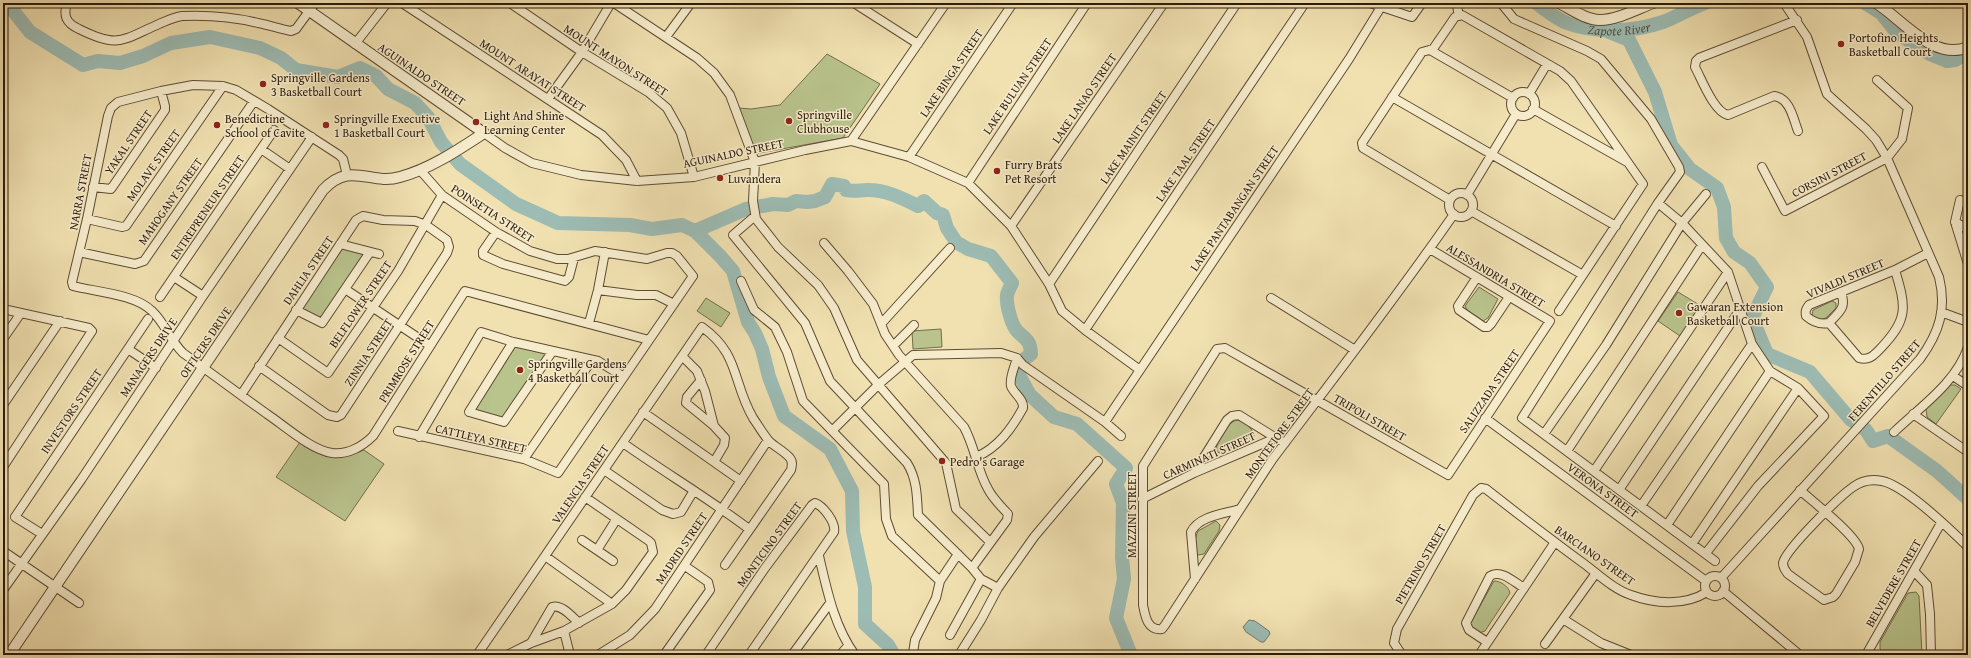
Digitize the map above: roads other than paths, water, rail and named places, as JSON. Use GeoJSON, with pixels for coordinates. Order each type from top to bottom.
{"type":"FeatureCollection","features":[{"type":"Feature","properties":{"kind":"street"},"geometry":{"type":"LineString","coordinates":[[67,3],[64,13],[67,21],[94,37],[116,41],[133,37],[164,21],[182,16],[257,22],[291,31],[296,29],[312,7]]}},
{"type":"Feature","properties":{"kind":"street","name":"AGUINALDO STREET"},"geometry":{"type":"LineString","coordinates":[[298,3],[312,7],[355,44],[505,148],[532,163],[581,175],[637,181],[694,177],[851,141],[909,157],[968,183],[1011,226],[1049,284],[1062,311],[1085,330],[1140,370]]}},
{"type":"Feature","properties":{"kind":"street"},"geometry":{"type":"LineString","coordinates":[[355,44],[387,3]]}},
{"type":"Feature","properties":{"kind":"street","name":"MOUNT ARAYAT STREET"},"geometry":{"type":"LineString","coordinates":[[402,3],[602,135],[626,160],[637,181]]}},
{"type":"Feature","properties":{"kind":"street","name":"MOUNT MAYON STREET"},"geometry":{"type":"LineString","coordinates":[[510,3],[582,52],[648,92],[667,108],[681,133],[694,177]]}},
{"type":"Feature","properties":{"kind":"street"},"geometry":{"type":"LineString","coordinates":[[548,99],[582,52],[613,3],[666,37],[709,68],[730,95],[755,162],[753,201],[754,214],[778,247],[818,285],[834,308],[857,360],[946,463],[956,508],[990,542]]}},
{"type":"Feature","properties":{"kind":"street"},"geometry":{"type":"LineString","coordinates":[[666,37],[692,3]]}},
{"type":"Feature","properties":{"kind":"street"},"geometry":{"type":"LineString","coordinates":[[854,3],[918,44]]}},
{"type":"Feature","properties":{"kind":"street"},"geometry":{"type":"LineString","coordinates":[[851,141],[946,3]]}},
{"type":"Feature","properties":{"kind":"street","name":"LAKE BINGA STREET"},"geometry":{"type":"LineString","coordinates":[[909,157],[1013,3]]}},
{"type":"Feature","properties":{"kind":"street","name":"LAKE BULUAN STREET"},"geometry":{"type":"LineString","coordinates":[[968,183],[1087,3]]}},
{"type":"Feature","properties":{"kind":"street","name":"LAKE LANAO STREET"},"geometry":{"type":"LineString","coordinates":[[1011,226],[1164,3]]}},
{"type":"Feature","properties":{"kind":"street","name":"LAKE MAINIT STREET"},"geometry":{"type":"LineString","coordinates":[[1049,284],[1237,3]]}},
{"type":"Feature","properties":{"kind":"street","name":"LAKE TAAL STREET"},"geometry":{"type":"LineString","coordinates":[[1085,330],[1305,3]]}},
{"type":"Feature","properties":{"kind":"street"},"geometry":{"type":"LineString","coordinates":[[1370,3],[1412,17],[1422,3]]}},
{"type":"Feature","properties":{"kind":"street"},"geometry":{"type":"LineString","coordinates":[[1500,3],[1514,19],[1587,51],[1601,59],[1651,119],[1679,167],[1680,172],[1658,203],[1522,418],[1715,561]]}},
{"type":"Feature","properties":{"kind":"street"},"geometry":{"type":"LineString","coordinates":[[1559,3],[1591,19],[1599,20],[1609,19],[1654,3]]}},
{"type":"Feature","properties":{"kind":"street","name":"FERENTILLO STREET"},"geometry":{"type":"LineString","coordinates":[[1721,578],[1920,359],[1935,335],[1941,312],[1941,288],[1928,253],[1887,158],[1876,140],[1866,129],[1827,94],[1807,37],[1797,20],[1784,3]]}},
{"type":"Feature","properties":{"kind":"street"},"geometry":{"type":"LineString","coordinates":[[1876,3],[1906,28],[1935,46],[1951,52],[1968,47]]}},
{"type":"Feature","properties":{"kind":"street"},"geometry":{"type":"LineString","coordinates":[[1457,6],[1459,16]]}},
{"type":"Feature","properties":{"kind":"street","name":"LAKE PANTABANGAN STREET"},"geometry":{"type":"LineString","coordinates":[[1105,422],[1349,59],[1381,7]]}},
{"type":"Feature","properties":{"kind":"street"},"geometry":{"type":"LineString","coordinates":[[1450,200],[1363,148],[1362,143],[1422,52],[1433,50],[1455,17],[1462,15],[1547,64],[1572,81],[1615,150],[1628,163],[1643,184],[1559,311]]}},
{"type":"Feature","properties":{"kind":"street"},"geometry":{"type":"LineString","coordinates":[[1797,20],[1699,58],[1696,61],[1695,67],[1717,108],[1723,114],[1728,115],[1774,96],[1779,97],[1788,104],[1798,131]]}},
{"type":"Feature","properties":{"kind":"street"},"geometry":{"type":"LineString","coordinates":[[1430,50],[1513,98]]}},
{"type":"Feature","properties":{"kind":"street"},"geometry":{"type":"LineString","coordinates":[[1529,94],[1547,64]]}},
{"type":"Feature","properties":{"kind":"street"},"geometry":{"type":"LineString","coordinates":[[1877,80],[1908,108],[1902,139],[1895,150],[1887,158]]}},
{"type":"Feature","properties":{"kind":"street","name":"NARRA STREET"},"geometry":{"type":"LineString","coordinates":[[203,368],[172,343],[153,311],[140,301],[73,286],[72,282],[80,252],[108,116],[111,108],[118,102],[161,91],[193,85],[223,86],[236,90],[268,109],[339,155],[343,160],[348,174]]}},
{"type":"Feature","properties":{"kind":"street","name":"MOLAVE STREET"},"geometry":{"type":"LineString","coordinates":[[87,219],[122,227],[126,226],[223,86]]}},
{"type":"Feature","properties":{"kind":"street","name":"YAKAL STREET"},"geometry":{"type":"LineString","coordinates":[[93,187],[111,188],[165,110],[161,91]]}},
{"type":"Feature","properties":{"kind":"street"},"geometry":{"type":"LineString","coordinates":[[1521,92],[1529,94],[1534,100],[1533,109],[1527,115],[1516,114],[1511,107],[1513,98],[1521,92]]}},
{"type":"Feature","properties":{"kind":"street"},"geometry":{"type":"LineString","coordinates":[[1392,97],[1616,226]]}},
{"type":"Feature","properties":{"kind":"street","name":"MAHOGANY STREET"},"geometry":{"type":"LineString","coordinates":[[80,252],[135,264],[144,261],[254,101]]}},
{"type":"Feature","properties":{"kind":"street"},"geometry":{"type":"LineString","coordinates":[[1533,109],[1615,150]]}},
{"type":"Feature","properties":{"kind":"street"},"geometry":{"type":"LineString","coordinates":[[1467,195],[1516,114]]}},
{"type":"Feature","properties":{"kind":"street","name":"ENTREPRENEUR STREET"},"geometry":{"type":"LineString","coordinates":[[160,297],[274,130]]}},
{"type":"Feature","properties":{"kind":"street"},"geometry":{"type":"LineString","coordinates":[[348,174],[389,179],[398,178],[420,170],[459,150],[484,133]]}},
{"type":"Feature","properties":{"kind":"street","name":"MANAGERS DRIVE"},"geometry":{"type":"LineString","coordinates":[[3,590],[81,480],[203,296],[312,137]]}},
{"type":"Feature","properties":{"kind":"street"},"geometry":{"type":"LineString","coordinates":[[262,149],[290,169]]}},
{"type":"Feature","properties":{"kind":"street","name":"CORSINI STREET"},"geometry":{"type":"LineString","coordinates":[[1762,167],[1785,211],[1887,158]]}},
{"type":"Feature","properties":{"kind":"street","name":"POINSETIA STREET"},"geometry":{"type":"LineString","coordinates":[[420,170],[442,195],[496,232],[530,251],[558,259],[574,258],[595,251],[647,259],[667,253],[677,256],[692,276],[674,304]]}},
{"type":"Feature","properties":{"kind":"street","name":"OFFICERS DRIVE"},"geometry":{"type":"LineString","coordinates":[[9,655],[324,190],[331,182],[348,174]]}},
{"type":"Feature","properties":{"kind":"street"},"geometry":{"type":"LineString","coordinates":[[1544,434],[1606,345],[1682,223],[1706,194]]}},
{"type":"Feature","properties":{"kind":"street","name":"BELFLOWER STREET"},"geometry":{"type":"LineString","coordinates":[[278,338],[328,373],[398,271],[442,195]]}},
{"type":"Feature","properties":{"kind":"street"},"geometry":{"type":"LineString","coordinates":[[1450,200],[1456,195],[1467,195]]}},
{"type":"Feature","properties":{"kind":"street"},"geometry":{"type":"LineString","coordinates":[[1450,200],[1450,208],[1454,214],[1461,217],[1471,211],[1473,204],[1467,195]]}},
{"type":"Feature","properties":{"kind":"street"},"geometry":{"type":"LineString","coordinates":[[1960,200],[1955,222],[1968,264]]}},
{"type":"Feature","properties":{"kind":"street"},"geometry":{"type":"LineString","coordinates":[[1658,203],[1682,223],[1728,272],[1752,344],[1770,371],[1798,388],[1824,416],[1758,486],[1706,553]]}},
{"type":"Feature","properties":{"kind":"street"},"geometry":{"type":"LineString","coordinates":[[1471,211],[1583,275]]}},
{"type":"Feature","properties":{"kind":"street"},"geometry":{"type":"LineString","coordinates":[[754,214],[733,235],[805,322],[830,381],[857,408],[907,463],[913,472],[917,491],[918,515],[972,568],[981,579],[998,588]]}},
{"type":"Feature","properties":{"kind":"street","name":"MONTEFIORE STREET"},"geometry":{"type":"LineString","coordinates":[[1153,628],[1162,629],[1285,443],[1430,249],[1454,214]]}},
{"type":"Feature","properties":{"kind":"street","name":"DAHLIA STREET"},"geometry":{"type":"LineString","coordinates":[[241,395],[356,220],[363,216],[383,220],[410,220],[426,225]]}},
{"type":"Feature","properties":{"kind":"street"},"geometry":{"type":"LineString","coordinates":[[1955,222],[1968,229]]}},
{"type":"Feature","properties":{"kind":"street","name":"ZINNIA STREET"},"geometry":{"type":"LineString","coordinates":[[260,366],[328,415],[337,417],[345,410],[449,248],[447,240],[426,225]]}},
{"type":"Feature","properties":{"kind":"street"},"geometry":{"type":"LineString","coordinates":[[496,232],[483,251],[483,255],[503,264],[565,281],[569,277],[574,258]]}},
{"type":"Feature","properties":{"kind":"street"},"geometry":{"type":"LineString","coordinates":[[824,242],[848,271],[872,304],[899,355],[964,427],[988,489],[996,502],[1008,514],[1007,520],[972,568]]}},
{"type":"Feature","properties":{"kind":"street"},"geometry":{"type":"LineString","coordinates":[[340,244],[379,254]]}},
{"type":"Feature","properties":{"kind":"street"},"geometry":{"type":"LineString","coordinates":[[1567,451],[1702,245]]}},
{"type":"Feature","properties":{"kind":"street"},"geometry":{"type":"LineString","coordinates":[[882,324],[950,248]]}},
{"type":"Feature","properties":{"kind":"street","name":"ALESSANDRIA STREET"},"geometry":{"type":"LineString","coordinates":[[1430,249],[1550,321]]}},
{"type":"Feature","properties":{"kind":"street"},"geometry":{"type":"LineString","coordinates":[[296,310],[322,323],[370,252]]}},
{"type":"Feature","properties":{"kind":"street"},"geometry":{"type":"LineString","coordinates":[[589,323],[598,290],[605,252]]}},
{"type":"Feature","properties":{"kind":"street","name":"VIVALDI STREET"},"geometry":{"type":"LineString","coordinates":[[1895,270],[1903,305],[1900,322],[1893,335],[1873,356],[1863,360],[1859,358],[1829,323],[1817,323],[1806,316],[1805,311],[1809,305],[1895,270],[1928,253]]}},
{"type":"Feature","properties":{"kind":"street"},"geometry":{"type":"LineString","coordinates":[[1594,471],[1728,272]]}},
{"type":"Feature","properties":{"kind":"street"},"geometry":{"type":"LineString","coordinates":[[174,277],[203,296]]}},
{"type":"Feature","properties":{"kind":"street"},"geometry":{"type":"LineString","coordinates":[[1477,277],[1458,306],[1459,310],[1484,327],[1488,327],[1491,324],[1509,297]]}},
{"type":"Feature","properties":{"kind":"street"},"geometry":{"type":"LineString","coordinates":[[741,281],[754,310],[775,327],[787,352],[803,401],[833,430],[863,464],[884,484],[886,519],[892,536],[940,581]]}},
{"type":"Feature","properties":{"kind":"street"},"geometry":{"type":"LineString","coordinates":[[345,290],[429,346]]}},
{"type":"Feature","properties":{"kind":"street"},"geometry":{"type":"LineString","coordinates":[[419,437],[481,332],[552,352],[598,361],[624,377],[674,304],[656,295],[637,296],[598,290]]}},
{"type":"Feature","properties":{"kind":"street","name":"PRIMROSE STREET"},"geometry":{"type":"LineString","coordinates":[[203,368],[320,450],[333,453],[346,452],[365,444],[373,436],[465,291],[649,340]]}},
{"type":"Feature","properties":{"kind":"street"},"geometry":{"type":"LineString","coordinates":[[1829,323],[1842,308],[1844,303],[1841,292]]}},
{"type":"Feature","properties":{"kind":"street"},"geometry":{"type":"LineString","coordinates":[[1271,298],[1355,350]]}},
{"type":"Feature","properties":{"kind":"street"},"geometry":{"type":"LineString","coordinates":[[1619,490],[1741,308]]}},
{"type":"Feature","properties":{"kind":"street"},"geometry":{"type":"LineString","coordinates":[[3,309],[89,328],[92,331],[3,467]]}},
{"type":"Feature","properties":{"kind":"street"},"geometry":{"type":"LineString","coordinates":[[1941,312],[1968,322]]}},
{"type":"Feature","properties":{"kind":"street"},"geometry":{"type":"LineString","coordinates":[[3,338],[21,313]]}},
{"type":"Feature","properties":{"kind":"street","name":"INVESTORS STREET"},"geometry":{"type":"LineString","coordinates":[[42,534],[14,517],[148,319]]}},
{"type":"Feature","properties":{"kind":"street"},"geometry":{"type":"LineString","coordinates":[[3,405],[60,321]]}},
{"type":"Feature","properties":{"kind":"street","name":"SALIZZADA STREET"},"geometry":{"type":"LineString","coordinates":[[1448,475],[1550,321]]}},
{"type":"Feature","properties":{"kind":"street"},"geometry":{"type":"LineString","coordinates":[[893,346],[914,325]]}},
{"type":"Feature","properties":{"kind":"street","name":"VALENCIA STREET"},"geometry":{"type":"LineString","coordinates":[[477,655],[702,327],[725,348],[749,411],[768,440]]}},
{"type":"Feature","properties":{"kind":"street"},"geometry":{"type":"LineString","coordinates":[[514,342],[469,412],[504,422],[552,352]]}},
{"type":"Feature","properties":{"kind":"street"},"geometry":{"type":"LineString","coordinates":[[1641,506],[1752,344]]}},
{"type":"Feature","properties":{"kind":"street"},"geometry":{"type":"LineString","coordinates":[[1894,432],[1953,376],[1964,358],[1968,347]]}},
{"type":"Feature","properties":{"kind":"street","name":"TRIPOLI STREET"},"geometry":{"type":"LineString","coordinates":[[1217,349],[1225,348],[1448,475]]}},
{"type":"Feature","properties":{"kind":"street"},"geometry":{"type":"LineString","coordinates":[[128,349],[156,368]]}},
{"type":"Feature","properties":{"kind":"street","name":"MAZZINI STREET"},"geometry":{"type":"LineString","coordinates":[[1153,628],[1145,618],[1143,605],[1143,466],[1146,458],[1217,349]]}},
{"type":"Feature","properties":{"kind":"street"},"geometry":{"type":"LineString","coordinates":[[833,430],[857,408],[879,384],[913,355],[1002,353],[1020,361],[1105,422],[1121,436]]}},
{"type":"Feature","properties":{"kind":"street"},"geometry":{"type":"LineString","coordinates":[[682,356],[697,371],[702,380],[714,426]]}},
{"type":"Feature","properties":{"kind":"street"},"geometry":{"type":"LineString","coordinates":[[524,459],[592,360]]}},
{"type":"Feature","properties":{"kind":"street"},"geometry":{"type":"LineString","coordinates":[[976,457],[990,450],[1002,439],[1022,408],[1023,402],[1011,386],[1011,379],[1020,361]]}},
{"type":"Feature","properties":{"kind":"street"},"geometry":{"type":"LineString","coordinates":[[1667,525],[1770,371]]}},
{"type":"Feature","properties":{"kind":"street"},"geometry":{"type":"LineString","coordinates":[[1953,376],[1968,386]]}},
{"type":"Feature","properties":{"kind":"street","name":"CATTLEYA STREET"},"geometry":{"type":"LineString","coordinates":[[398,431],[419,437],[524,459],[558,473],[624,377]]}},
{"type":"Feature","properties":{"kind":"street"},"geometry":{"type":"LineString","coordinates":[[702,380],[687,398],[686,403],[714,426],[725,438],[724,445],[714,462]]}},
{"type":"Feature","properties":{"kind":"street"},"geometry":{"type":"LineString","coordinates":[[1692,544],[1798,388]]}},
{"type":"Feature","properties":{"kind":"street"},"geometry":{"type":"LineString","coordinates":[[644,412],[741,481]]}},
{"type":"Feature","properties":{"kind":"street"},"geometry":{"type":"LineString","coordinates":[[1913,414],[1968,452]]}},
{"type":"Feature","properties":{"kind":"street"},"geometry":{"type":"LineString","coordinates":[[1194,473],[1227,420],[1232,416],[1239,415],[1285,443]]}},
{"type":"Feature","properties":{"kind":"street","name":"VERONA STREET"},"geometry":{"type":"LineString","coordinates":[[1485,418],[1706,581]]}},
{"type":"Feature","properties":{"kind":"street","name":"CARMINATI STREET"},"geometry":{"type":"LineString","coordinates":[[1142,499],[1194,473],[1276,438]]}},
{"type":"Feature","properties":{"kind":"street"},"geometry":{"type":"LineString","coordinates":[[725,565],[748,529],[791,470],[793,464],[791,459],[768,440]]}},
{"type":"Feature","properties":{"kind":"street","name":"MADRID STREET"},"geometry":{"type":"LineString","coordinates":[[598,655],[630,635],[643,623],[685,566],[768,440]]}},
{"type":"Feature","properties":{"kind":"street"},"geometry":{"type":"LineString","coordinates":[[623,443],[693,492],[722,509],[748,529]]}},
{"type":"Feature","properties":{"kind":"street"},"geometry":{"type":"LineString","coordinates":[[959,655],[981,620],[998,588],[1034,537],[1098,460]]}},
{"type":"Feature","properties":{"kind":"street"},"geometry":{"type":"LineString","coordinates":[[604,470],[662,510],[673,514],[681,512],[693,492]]}},
{"type":"Feature","properties":{"kind":"street"},"geometry":{"type":"LineString","coordinates":[[1800,490],[1825,512],[1856,540],[1860,549],[1855,562],[1836,594],[1833,597],[1824,600],[1788,574],[1784,569],[1783,563],[1789,551],[1825,512],[1853,487],[1871,480],[1882,481],[1893,485],[1909,495],[1968,547]]}},
{"type":"Feature","properties":{"kind":"street","name":"BARCIANO STREET"},"geometry":{"type":"LineString","coordinates":[[1481,488],[1486,489],[1596,573],[1630,595],[1652,601],[1666,602],[1688,601],[1707,592]]}},
{"type":"Feature","properties":{"kind":"street","name":"PIETRINO STREET"},"geometry":{"type":"LineString","coordinates":[[1402,655],[1394,643],[1397,630],[1474,495],[1481,488]]}},
{"type":"Feature","properties":{"kind":"street"},"geometry":{"type":"LineString","coordinates":[[508,655],[531,643],[564,631],[612,604],[626,590],[653,552],[649,541],[616,520],[585,497]]}},
{"type":"Feature","properties":{"kind":"street","name":"MONTICINO STREET"},"geometry":{"type":"LineString","coordinates":[[706,655],[765,568],[815,503],[818,504],[835,527],[834,532],[819,556]]}},
{"type":"Feature","properties":{"kind":"street"},"geometry":{"type":"LineString","coordinates":[[1195,579],[1191,532],[1194,526],[1202,520],[1240,509]]}},
{"type":"Feature","properties":{"kind":"street"},"geometry":{"type":"LineString","coordinates":[[597,550],[616,520]]}},
{"type":"Feature","properties":{"kind":"street","name":"BELVEDERE STREET"},"geometry":{"type":"LineString","coordinates":[[1870,654],[1914,570],[1941,523]]}},
{"type":"Feature","properties":{"kind":"street"},"geometry":{"type":"LineString","coordinates":[[582,540],[613,561]]}},
{"type":"Feature","properties":{"kind":"street"},"geometry":{"type":"LineString","coordinates":[[1479,655],[1555,542]]}},
{"type":"Feature","properties":{"kind":"street"},"geometry":{"type":"LineString","coordinates":[[3,551],[79,603]]}},
{"type":"Feature","properties":{"kind":"street"},"geometry":{"type":"LineString","coordinates":[[915,655],[913,653],[915,640],[936,598],[940,581],[958,554]]}},
{"type":"Feature","properties":{"kind":"street"},"geometry":{"type":"LineString","coordinates":[[545,556],[612,604]]}},
{"type":"Feature","properties":{"kind":"street"},"geometry":{"type":"LineString","coordinates":[[819,556],[830,603],[848,646],[855,655]]}},
{"type":"Feature","properties":{"kind":"street"},"geometry":{"type":"LineString","coordinates":[[749,655],[819,556]]}},
{"type":"Feature","properties":{"kind":"street"},"geometry":{"type":"LineString","coordinates":[[664,655],[710,590],[708,582],[685,566]]}},
{"type":"Feature","properties":{"kind":"street"},"geometry":{"type":"LineString","coordinates":[[1914,570],[1927,585],[1930,614],[1931,655]]}},
{"type":"Feature","properties":{"kind":"street"},"geometry":{"type":"LineString","coordinates":[[1545,644],[1596,573]]}},
{"type":"Feature","properties":{"kind":"street"},"geometry":{"type":"LineString","coordinates":[[1487,642],[1469,630],[1466,623],[1490,576],[1494,574],[1501,574],[1524,588]]}},
{"type":"Feature","properties":{"kind":"street"},"geometry":{"type":"LineString","coordinates":[[1713,576],[1721,578],[1724,582],[1723,591],[1713,595],[1707,592],[1705,585],[1706,581],[1713,576]]}},
{"type":"Feature","properties":{"kind":"street"},"geometry":{"type":"LineString","coordinates":[[950,635],[981,579]]}},
{"type":"Feature","properties":{"kind":"street"},"geometry":{"type":"LineString","coordinates":[[1723,591],[1800,655]]}},
{"type":"Feature","properties":{"kind":"street"},"geometry":{"type":"LineString","coordinates":[[792,655],[830,603]]}},
{"type":"Feature","properties":{"kind":"street"},"geometry":{"type":"LineString","coordinates":[[531,643],[552,607],[556,606],[561,608],[579,623]]}},
{"type":"Feature","properties":{"kind":"street"},"geometry":{"type":"LineString","coordinates":[[1563,619],[1601,643],[1631,655]]}},
{"type":"Feature","properties":{"kind":"street"},"geometry":{"type":"LineString","coordinates":[[564,631],[570,655]]}},
{"type":"Feature","properties":{"kind":"street"},"geometry":{"type":"LineString","coordinates":[[840,655],[848,646]]}},
{"type":"Feature","properties":{"kind":"water"},"geometry":{"type":"Polygon","coordinates":[[[1249,620],[1255,621],[1269,631],[1270,634],[1264,642],[1261,642],[1246,632],[1243,627],[1249,620]]]}},
{"type":"Feature","properties":{"kind":"waterway"},"geometry":{"type":"LineString","coordinates":[[7,3],[30,32],[83,65],[98,61],[120,63],[143,56],[171,43],[210,37],[260,48],[281,58],[296,70],[338,77],[360,68],[376,76],[388,89],[415,103],[428,117],[441,142],[460,164],[516,204],[558,223],[630,225],[652,229],[682,225],[695,231],[733,271],[748,322],[762,349],[769,377],[784,416],[830,449],[852,491],[853,531],[865,587],[865,624],[888,645],[894,655]]}},
{"type":"Feature","properties":{"kind":"waterway","name":"Zapote River"},"geometry":{"type":"LineString","coordinates":[[1536,3],[1567,23],[1579,27],[1603,30],[1627,30],[1663,22],[1705,3]]}},
{"type":"Feature","properties":{"kind":"waterway","name":"Zapote River"},"geometry":{"type":"LineString","coordinates":[[1865,3],[1881,13],[1897,33],[1930,54],[1947,61],[1955,60],[1968,53]]}},
{"type":"Feature","properties":{"kind":"waterway"},"geometry":{"type":"LineString","coordinates":[[1607,31],[1629,40],[1655,92],[1671,145],[1690,169],[1717,188],[1724,207],[1726,238],[1734,252],[1750,263],[1767,287],[1752,318],[1767,354],[1810,372],[1850,419],[1866,430],[1873,441],[1888,436],[1937,471],[1968,499]]}},
{"type":"Feature","properties":{"kind":"waterway"},"geometry":{"type":"LineString","coordinates":[[695,231],[746,209],[773,204],[788,205],[796,201],[815,201],[825,197],[832,184],[844,186],[846,190],[849,191],[875,190],[888,193],[918,206],[924,201],[937,213],[943,215],[947,228],[956,242],[968,249],[991,256],[1012,283],[1007,295],[1009,314],[1017,331],[1027,340],[1030,345],[1031,354],[1022,361],[1019,375],[1030,395],[1054,417],[1077,424],[1126,468],[1116,484],[1123,503],[1122,557],[1124,579],[1116,618],[1131,655]]}},
{"type":"Feature","properties":{"kind":"place","name":"Portofino Heights Basketball Court"},"geometry":{"type":"Point","coordinates":[1841,44]}},
{"type":"Feature","properties":{"kind":"place","name":"Springville Gardens 3 Basketball Court"},"geometry":{"type":"Point","coordinates":[263,84]}},
{"type":"Feature","properties":{"kind":"place","name":"Springville Clubhouse"},"geometry":{"type":"Point","coordinates":[789,121]}},
{"type":"Feature","properties":{"kind":"place","name":"Light And Shine Learning Center"},"geometry":{"type":"Point","coordinates":[476,122]}},
{"type":"Feature","properties":{"kind":"place","name":"Benedictine School of Cavite"},"geometry":{"type":"Point","coordinates":[217,125]}},
{"type":"Feature","properties":{"kind":"place","name":"Springville Executive 1 Basketball Court"},"geometry":{"type":"Point","coordinates":[326,125]}},
{"type":"Feature","properties":{"kind":"place","name":"Furry Brats Pet Resort"},"geometry":{"type":"Point","coordinates":[997,171]}},
{"type":"Feature","properties":{"kind":"place","name":"Luvandera"},"geometry":{"type":"Point","coordinates":[720,178]}},
{"type":"Feature","properties":{"kind":"place","name":"Gawaran Extension Basketball Court"},"geometry":{"type":"Point","coordinates":[1679,313]}},
{"type":"Feature","properties":{"kind":"place","name":"Springville Gardens 4 Basketball Court"},"geometry":{"type":"Point","coordinates":[520,370]}},
{"type":"Feature","properties":{"kind":"place","name":"Pedro's Garage"},"geometry":{"type":"Point","coordinates":[942,461]}}]}
